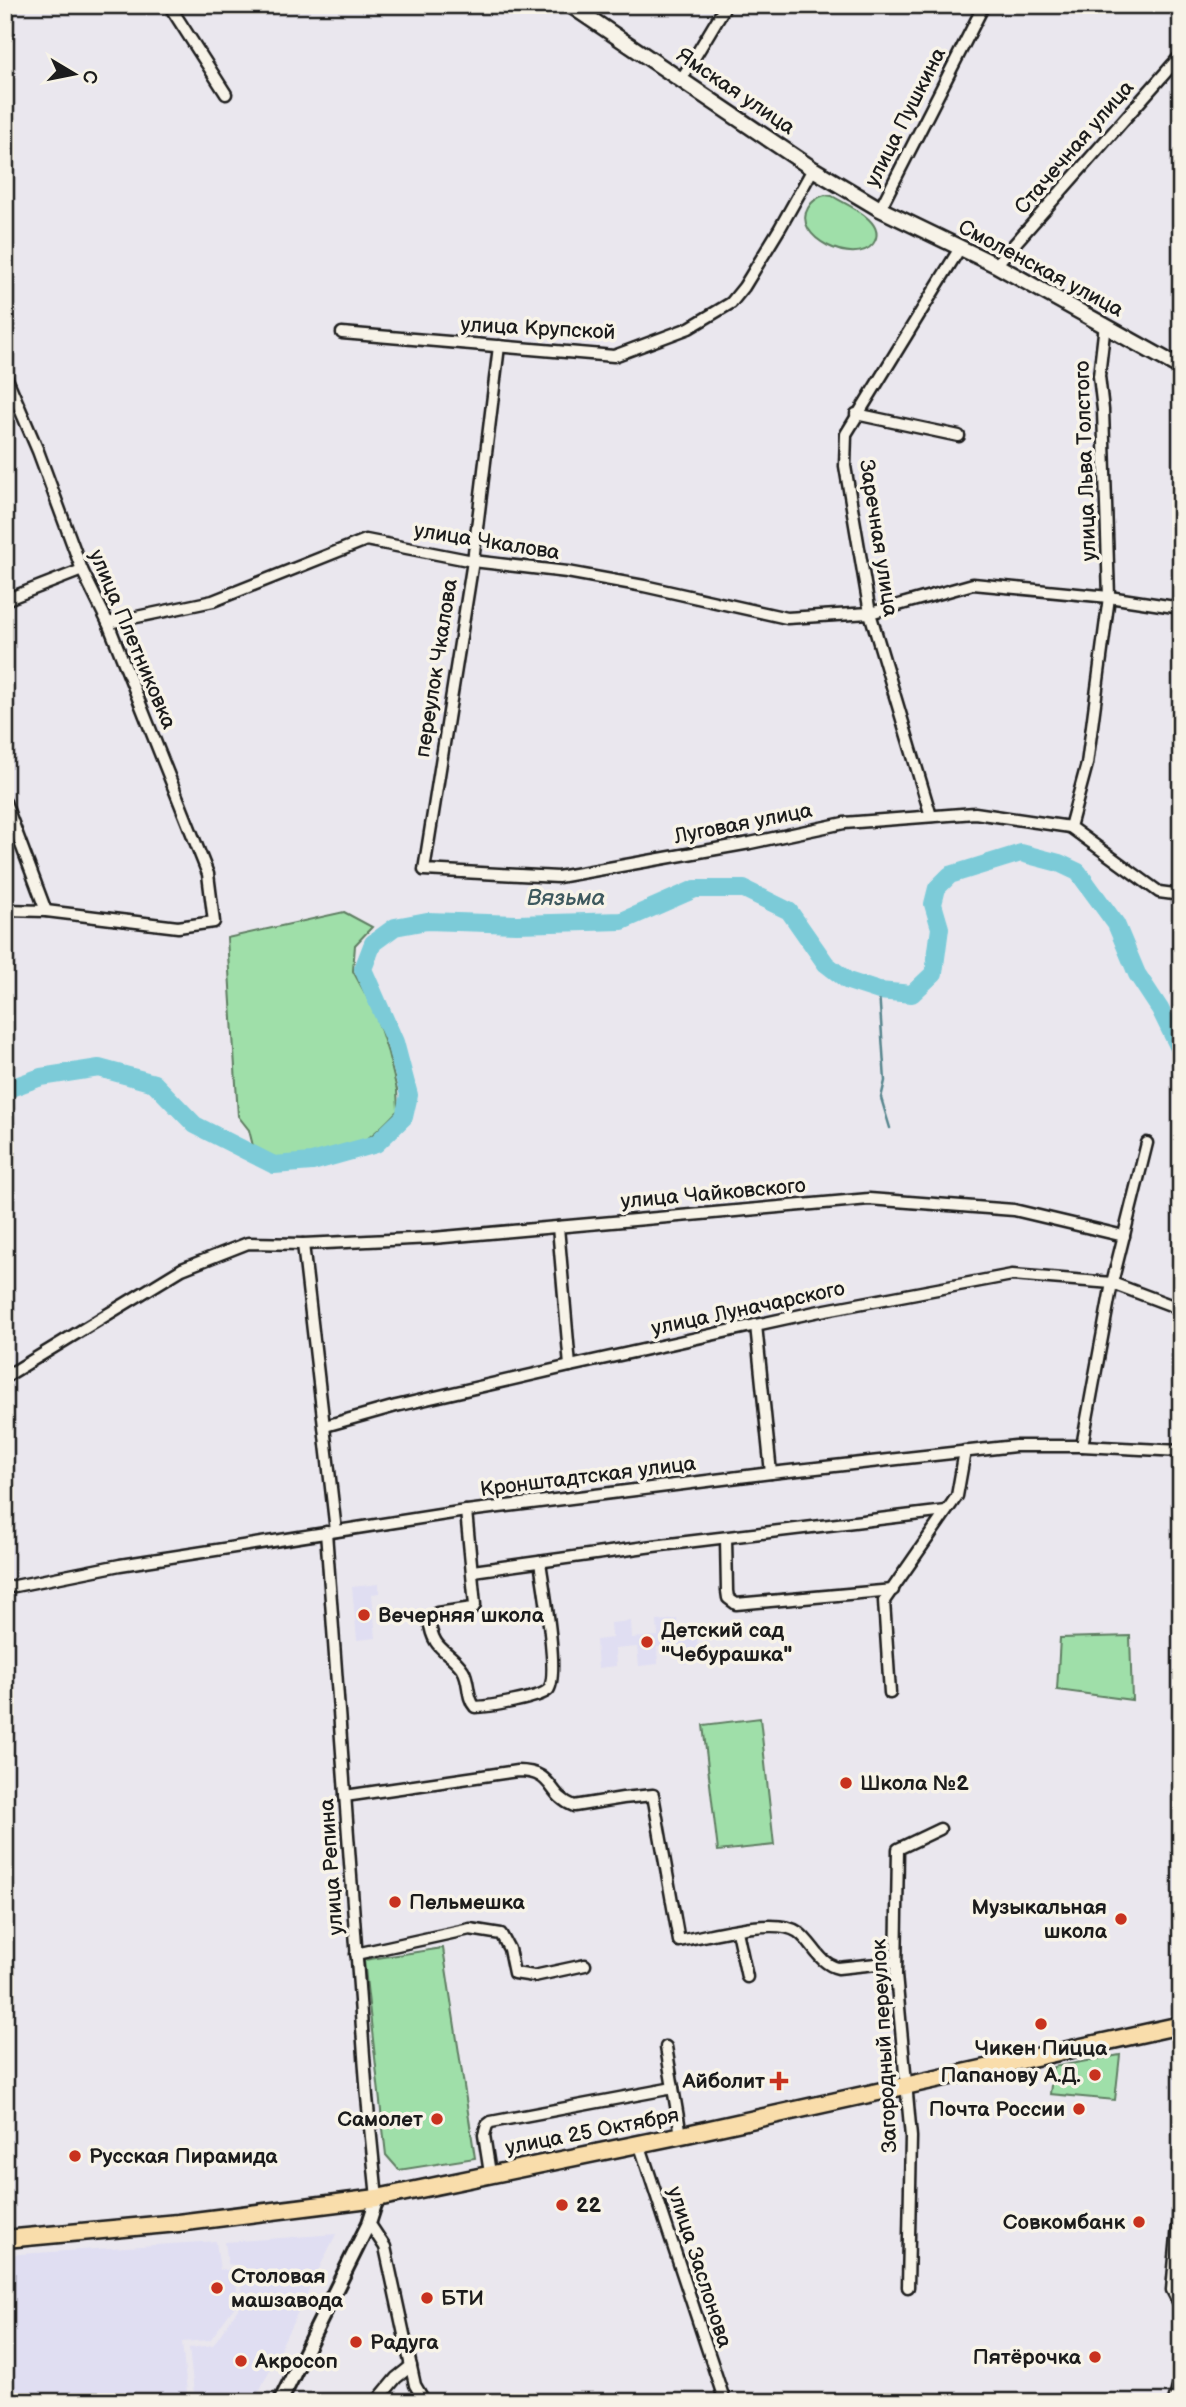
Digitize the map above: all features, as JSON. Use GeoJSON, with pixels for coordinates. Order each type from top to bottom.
{"type":"FeatureCollection","features":[{"type":"Feature","properties":{"kind":"main road","name":"Ямская улица"},"geometry":{"type":"LineString","coordinates":[[570,5],[813,169],[880,209]]}},
{"type":"Feature","properties":{"kind":"main road","name":"Смоленская улица"},"geometry":{"type":"LineString","coordinates":[[880,209],[996,265],[1181,368]]}},
{"type":"Feature","properties":{"kind":"main road","name":"улица 25 Октября"},"geometry":{"type":"LineString","coordinates":[[5,2239],[178,2223],[377,2198],[681,2135],[1181,2025]]}},
{"type":"Feature","properties":{"kind":"street"},"geometry":{"type":"LineString","coordinates":[[169,5],[226,94]]}},
{"type":"Feature","properties":{"kind":"street"},"geometry":{"type":"LineString","coordinates":[[681,80],[726,5]]}},
{"type":"Feature","properties":{"kind":"street","name":"улица Пушкина"},"geometry":{"type":"LineString","coordinates":[[880,209],[984,5]]}},
{"type":"Feature","properties":{"kind":"street","name":"Стачечная улица"},"geometry":{"type":"LineString","coordinates":[[996,265],[1181,55]]}},
{"type":"Feature","properties":{"kind":"street","name":"улица Крупской"},"geometry":{"type":"LineString","coordinates":[[342,333],[614,356],[688,328],[731,303],[744,287],[813,169]]}},
{"type":"Feature","properties":{"kind":"street","name":"Заречная улица"},"geometry":{"type":"LineString","coordinates":[[931,816],[870,613],[845,466],[845,434],[960,248]]}},
{"type":"Feature","properties":{"kind":"street","name":"улица Льва Толстого"},"geometry":{"type":"LineString","coordinates":[[1070,827],[1087,764],[1109,597],[1104,410],[1099,376],[1105,324]]}},
{"type":"Feature","properties":{"kind":"street","name":"переулок Чкалова"},"geometry":{"type":"LineString","coordinates":[[424,870],[473,561],[499,346]]}},
{"type":"Feature","properties":{"kind":"street","name":"улица Плетниковка"},"geometry":{"type":"LineString","coordinates":[[5,374],[38,451],[82,570],[108,623],[208,874],[215,922],[178,927],[46,911]]}},
{"type":"Feature","properties":{"kind":"street"},"geometry":{"type":"LineString","coordinates":[[856,414],[959,436]]}},
{"type":"Feature","properties":{"kind":"street","name":"улица Чкалова"},"geometry":{"type":"LineString","coordinates":[[108,623],[213,601],[366,540],[473,561],[580,575],[787,618],[870,613]]}},
{"type":"Feature","properties":{"kind":"street"},"geometry":{"type":"LineString","coordinates":[[5,600],[82,570]]}},
{"type":"Feature","properties":{"kind":"street"},"geometry":{"type":"LineString","coordinates":[[870,613],[973,584],[1109,597],[1181,608]]}},
{"type":"Feature","properties":{"kind":"street"},"geometry":{"type":"LineString","coordinates":[[5,802],[46,911],[5,909]]}},
{"type":"Feature","properties":{"kind":"street","name":"Луговая улица"},"geometry":{"type":"LineString","coordinates":[[424,870],[558,877],[750,843],[844,823],[975,813],[1070,827]]}},
{"type":"Feature","properties":{"kind":"street"},"geometry":{"type":"LineString","coordinates":[[1070,827],[1159,892],[1181,895]]}},
{"type":"Feature","properties":{"kind":"street"},"geometry":{"type":"LineString","coordinates":[[1082,1447],[1112,1283],[1147,1143]]}},
{"type":"Feature","properties":{"kind":"street","name":"улица Чайковского"},"geometry":{"type":"LineString","coordinates":[[5,1377],[182,1269],[247,1243],[303,1244],[433,1238],[869,1199],[1014,1210],[1124,1236]]}},
{"type":"Feature","properties":{"kind":"street"},"geometry":{"type":"LineString","coordinates":[[558,1227],[570,1366]]}},
{"type":"Feature","properties":{"kind":"street","name":"улица Репина"},"geometry":{"type":"LineString","coordinates":[[303,1244],[325,1426],[345,1796],[377,2198]]}},
{"type":"Feature","properties":{"kind":"street","name":"улица Луначарского"},"geometry":{"type":"LineString","coordinates":[[325,1426],[396,1406],[756,1325],[1012,1275],[1112,1283],[1181,1308]]}},
{"type":"Feature","properties":{"kind":"street"},"geometry":{"type":"LineString","coordinates":[[756,1325],[771,1473]]}},
{"type":"Feature","properties":{"kind":"street","name":"Кронштадтская улица"},"geometry":{"type":"LineString","coordinates":[[5,1588],[120,1565],[466,1511],[771,1473],[1015,1446],[1181,1451]]}},
{"type":"Feature","properties":{"kind":"street"},"geometry":{"type":"LineString","coordinates":[[890,1693],[884,1601],[957,1496],[965,1451]]}},
{"type":"Feature","properties":{"kind":"street"},"geometry":{"type":"LineString","coordinates":[[466,1511],[477,1600],[473,1608],[437,1613],[429,1619],[433,1639],[461,1668],[467,1679],[472,1703],[480,1707],[542,1694],[550,1687],[550,1637],[540,1562]]}},
{"type":"Feature","properties":{"kind":"street"},"geometry":{"type":"LineString","coordinates":[[473,1571],[946,1511]]}},
{"type":"Feature","properties":{"kind":"street"},"geometry":{"type":"LineString","coordinates":[[726,1538],[728,1598],[736,1604],[893,1590]]}},
{"type":"Feature","properties":{"kind":"street"},"geometry":{"type":"LineString","coordinates":[[345,1796],[517,1771],[528,1771],[547,1778],[558,1797],[574,1806],[623,1797],[653,1795],[679,1941],[786,1926],[805,1939],[829,1966],[838,1968],[896,1962]]}},
{"type":"Feature","properties":{"kind":"street","name":"Загородный переулок"},"geometry":{"type":"LineString","coordinates":[[908,2287],[911,2137],[896,1962],[898,1849],[940,1829]]}},
{"type":"Feature","properties":{"kind":"street"},"geometry":{"type":"LineString","coordinates":[[356,1954],[470,1929],[501,1934],[509,1949],[514,1973],[534,1976],[585,1965]]}},
{"type":"Feature","properties":{"kind":"street"},"geometry":{"type":"LineString","coordinates":[[737,1931],[747,1977]]}},
{"type":"Feature","properties":{"kind":"street"},"geometry":{"type":"LineString","coordinates":[[666,2047],[681,2135]]}},
{"type":"Feature","properties":{"kind":"street"},"geometry":{"type":"LineString","coordinates":[[490,2174],[484,2135],[491,2122],[673,2088]]}},
{"type":"Feature","properties":{"kind":"street","name":"улица Заслонова"},"geometry":{"type":"LineString","coordinates":[[639,2143],[725,2402]]}},
{"type":"Feature","properties":{"kind":"street"},"geometry":{"type":"LineString","coordinates":[[1181,2193],[1172,2290],[1181,2307]]}},
{"type":"Feature","properties":{"kind":"street"},"geometry":{"type":"LineString","coordinates":[[280,2402],[369,2222],[377,2198]]}},
{"type":"Feature","properties":{"kind":"street"},"geometry":{"type":"LineString","coordinates":[[369,2222],[385,2247],[415,2385],[425,2402]]}},
{"type":"Feature","properties":{"kind":"street"},"geometry":{"type":"LineString","coordinates":[[376,2402],[396,2378],[411,2366]]}},
{"type":"Feature","properties":{"kind":"street"},"geometry":{"type":"LineString","coordinates":[[1174,2402],[1181,2376]]}},
{"type":"Feature","properties":{"kind":"shaded area","name":"Вечерняя школа"},"geometry":{"type":"Polygon","coordinates":[[[379,1584],[379,1593],[372,1594],[376,1638],[357,1640],[352,1587],[379,1584]]]}},
{"type":"Feature","properties":{"kind":"shaded area","name":"Детский сад \"Чебурашка\""},"geometry":{"type":"Polygon","coordinates":[[[677,1619],[678,1636],[697,1635],[699,1663],[681,1664],[679,1645],[657,1647],[658,1664],[639,1666],[637,1647],[615,1649],[616,1666],[598,1668],[596,1640],[612,1638],[611,1623],[631,1621],[632,1638],[658,1636],[657,1621],[677,1619]]]}},
{"type":"Feature","properties":{"kind":"shaded area","name":"Акросоп"},"geometry":{"type":"Polygon","coordinates":[[[336,2234],[254,2402],[195,2402],[189,2348],[213,2345],[242,2303],[240,2266],[228,2264],[225,2242],[336,2234]]]}},
{"type":"Feature","properties":{"kind":"shaded area"},"geometry":{"type":"Polygon","coordinates":[[[216,2241],[220,2270],[235,2270],[238,2302],[210,2340],[182,2342],[188,2402],[5,2402],[5,2255],[216,2241]]]}},
{"type":"Feature","properties":{"kind":"green space"},"geometry":{"type":"Polygon","coordinates":[[[825,195],[847,204],[871,222],[876,236],[873,244],[864,250],[853,252],[827,246],[816,238],[808,229],[805,219],[811,203],[825,195]]]}},
{"type":"Feature","properties":{"kind":"green space"},"geometry":{"type":"Polygon","coordinates":[[[344,912],[372,927],[355,945],[353,971],[374,1010],[388,1053],[397,1090],[398,1110],[371,1136],[352,1147],[303,1158],[279,1159],[267,1156],[254,1150],[249,1130],[238,1116],[227,938],[344,912]]]}},
{"type":"Feature","properties":{"kind":"green space"},"geometry":{"type":"Polygon","coordinates":[[[1130,1636],[1132,1700],[1057,1690],[1060,1638],[1130,1636]]]}},
{"type":"Feature","properties":{"kind":"green space"},"geometry":{"type":"Polygon","coordinates":[[[760,1718],[774,1845],[718,1851],[703,1725],[760,1718]]]}},
{"type":"Feature","properties":{"kind":"green space"},"geometry":{"type":"Polygon","coordinates":[[[443,1948],[475,2158],[399,2170],[386,2155],[364,1960],[443,1948]]]}},
{"type":"Feature","properties":{"kind":"green space"},"geometry":{"type":"Polygon","coordinates":[[[1120,2055],[1115,2100],[1050,2094],[1053,2067],[1120,2055]]]}},
{"type":"Feature","properties":{"kind":"waterway","name":"Вязьма"},"geometry":{"type":"LineString","coordinates":[[5,1090],[41,1077],[99,1068],[154,1083],[195,1125],[274,1165],[312,1162],[376,1144],[404,1117],[409,1095],[395,1042],[363,969],[373,943],[395,927],[427,921],[517,924],[622,921],[695,889],[744,889],[789,911],[826,964],[848,981],[879,991],[912,994],[934,973],[940,928],[933,904],[937,888],[950,875],[1021,853],[1059,863],[1078,872],[1116,924],[1137,974],[1160,1009],[1181,1052]]}},
{"type":"Feature","properties":{"kind":"waterway"},"geometry":{"type":"LineString","coordinates":[[879,991],[885,1081],[881,1098],[890,1128]]}},
{"type":"Feature","properties":{"kind":"place","name":"Вечерняя школа"},"geometry":{"type":"Point","coordinates":[364,1615]}},
{"type":"Feature","properties":{"kind":"place","name":"Детский сад \"Чебурашка\""},"geometry":{"type":"Point","coordinates":[647,1642]}},
{"type":"Feature","properties":{"kind":"place","name":"Школа №2"},"geometry":{"type":"Point","coordinates":[846,1783]}},
{"type":"Feature","properties":{"kind":"place","name":"Пельмешка"},"geometry":{"type":"Point","coordinates":[395,1902]}},
{"type":"Feature","properties":{"kind":"place","name":"Музыкальная школа"},"geometry":{"type":"Point","coordinates":[1121,1919]}},
{"type":"Feature","properties":{"kind":"place","name":"Чикен Пицца"},"geometry":{"type":"Point","coordinates":[1041,2024]}},
{"type":"Feature","properties":{"kind":"place","name":"Папанову А.Д."},"geometry":{"type":"Point","coordinates":[1095,2075]}},
{"type":"Feature","properties":{"kind":"place","name":"Айболит"},"geometry":{"type":"Point","coordinates":[779,2081]}},
{"type":"Feature","properties":{"kind":"place","name":"Почта России"},"geometry":{"type":"Point","coordinates":[1079,2109]}},
{"type":"Feature","properties":{"kind":"place","name":"Самолет"},"geometry":{"type":"Point","coordinates":[437,2119]}},
{"type":"Feature","properties":{"kind":"place","name":"Русская Пирамида"},"geometry":{"type":"Point","coordinates":[75,2156]}},
{"type":"Feature","properties":{"kind":"place","name":"22"},"geometry":{"type":"Point","coordinates":[562,2205]}},
{"type":"Feature","properties":{"kind":"place","name":"Совкомбанк"},"geometry":{"type":"Point","coordinates":[1139,2222]}},
{"type":"Feature","properties":{"kind":"place","name":"Столовая машзавода"},"geometry":{"type":"Point","coordinates":[217,2288]}},
{"type":"Feature","properties":{"kind":"place","name":"БТИ"},"geometry":{"type":"Point","coordinates":[427,2298]}},
{"type":"Feature","properties":{"kind":"place","name":"Радуга"},"geometry":{"type":"Point","coordinates":[356,2342]}},
{"type":"Feature","properties":{"kind":"place","name":"Пятёрочка"},"geometry":{"type":"Point","coordinates":[1095,2357]}},
{"type":"Feature","properties":{"kind":"place","name":"Акросоп"},"geometry":{"type":"Point","coordinates":[241,2361]}}]}
